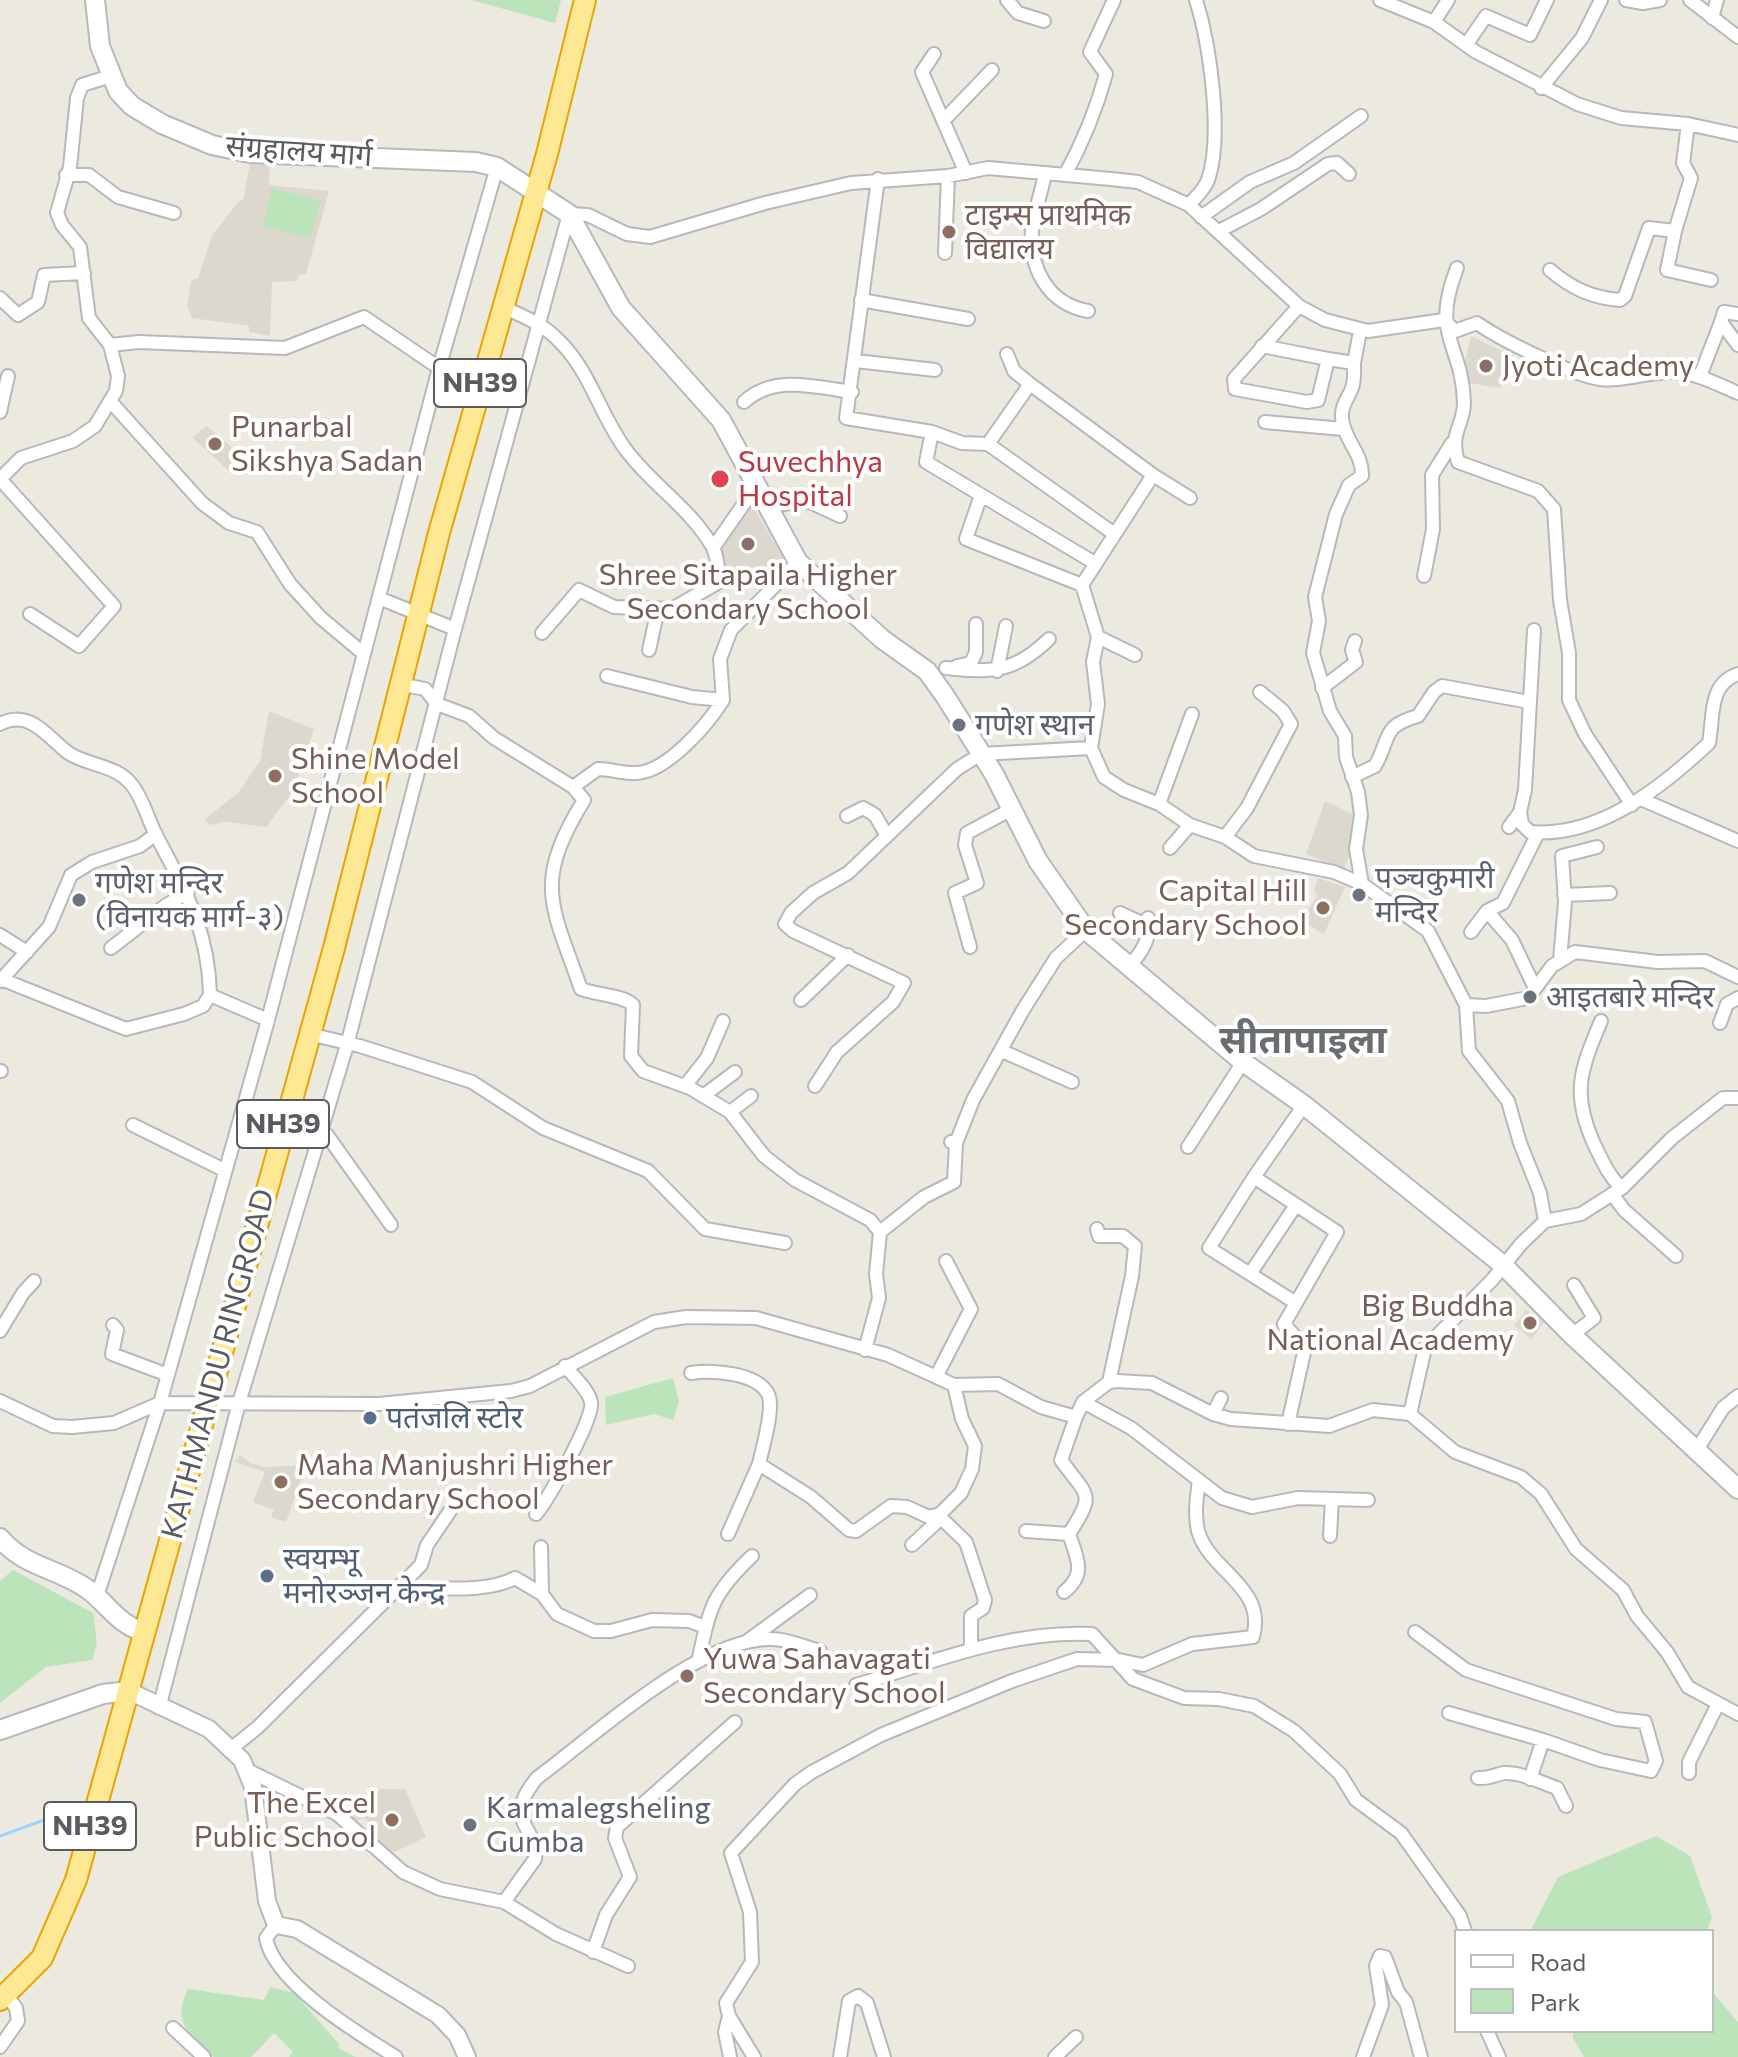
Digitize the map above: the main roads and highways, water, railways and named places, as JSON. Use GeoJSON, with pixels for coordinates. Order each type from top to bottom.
{"type":"FeatureCollection","features":[{"type":"Feature","properties":{"kind":"highway","name":"NH39"},"geometry":{"type":"LineString","coordinates":[[536,191],[585,0]]}},
{"type":"Feature","properties":{"kind":"highway","name":"KATHMANDU RINGROAD"},"geometry":{"type":"LineString","coordinates":[[4,1997],[42,1958],[61,1920],[129,1691],[309,1034],[501,306],[536,191]]}},
{"type":"Feature","properties":{"kind":"main road","name":"संग्रहालय मार्ग"},"geometry":{"type":"LineString","coordinates":[[95,0],[100,46],[118,91],[146,116],[194,138],[230,149],[476,162],[497,167],[569,214],[621,308],[721,420],[798,562],[882,639],[927,671],[981,754],[1038,861],[1086,930],[1243,1062],[1304,1105],[1503,1265],[1572,1335],[1698,1448],[1738,1489]]}},
{"type":"Feature","properties":{"kind":"main road"},"geometry":{"type":"LineString","coordinates":[[0,1538],[21,1560],[68,1577],[97,1596],[121,1623],[145,1632]]}},
{"type":"Feature","properties":{"kind":"main road"},"geometry":{"type":"LineString","coordinates":[[0,1730],[103,1694],[129,1691]]}},
{"type":"Feature","properties":{"kind":"waterway"},"geometry":{"type":"LineString","coordinates":[[0,1836],[66,1812]]}},
{"type":"Feature","properties":{"kind":"place","name":"टाइम्स प्राथमिक विद्यालय"},"geometry":{"type":"Point","coordinates":[949,232]}},
{"type":"Feature","properties":{"kind":"place","name":"Jyoti Academy"},"geometry":{"type":"Point","coordinates":[1486,366]}},
{"type":"Feature","properties":{"kind":"place","name":"Punarbal Sikshya Sadan"},"geometry":{"type":"Point","coordinates":[215,444]}},
{"type":"Feature","properties":{"kind":"place","name":"Suvechhya Hospital"},"geometry":{"type":"Point","coordinates":[720,479]}},
{"type":"Feature","properties":{"kind":"place","name":"Shree Sitapaila Higher Secondary School"},"geometry":{"type":"Point","coordinates":[748,544]}},
{"type":"Feature","properties":{"kind":"place","name":"गणेश स्थान"},"geometry":{"type":"Point","coordinates":[959,725]}},
{"type":"Feature","properties":{"kind":"place","name":"Shine Model School"},"geometry":{"type":"Point","coordinates":[275,776]}},
{"type":"Feature","properties":{"kind":"place","name":"पञ्चकुमारी मन्दिर"},"geometry":{"type":"Point","coordinates":[1359,895]}},
{"type":"Feature","properties":{"kind":"place","name":"गणेश मन्दिर (विनायक मार्ग-३)"},"geometry":{"type":"Point","coordinates":[79,900]}},
{"type":"Feature","properties":{"kind":"place","name":"Capital Hill Secondary School"},"geometry":{"type":"Point","coordinates":[1323,908]}},
{"type":"Feature","properties":{"kind":"place","name":"आइतबारे मन्दिर"},"geometry":{"type":"Point","coordinates":[1530,997]}},
{"type":"Feature","properties":{"kind":"place","name":"Big Buddha National Academy"},"geometry":{"type":"Point","coordinates":[1530,1323]}},
{"type":"Feature","properties":{"kind":"place","name":"पतंजलि स्टोर"},"geometry":{"type":"Point","coordinates":[370,1418]}},
{"type":"Feature","properties":{"kind":"place","name":"Maha Manjushri Higher Secondary School"},"geometry":{"type":"Point","coordinates":[281,1482]}},
{"type":"Feature","properties":{"kind":"place","name":"स्वयम्भू मनोरञ्जन केन्द्र"},"geometry":{"type":"Point","coordinates":[267,1576]}},
{"type":"Feature","properties":{"kind":"place","name":"Yuwa Sahavagati Secondary School"},"geometry":{"type":"Point","coordinates":[687,1676]}},
{"type":"Feature","properties":{"kind":"place","name":"The Excel Public School"},"geometry":{"type":"Point","coordinates":[392,1820]}},
{"type":"Feature","properties":{"kind":"place","name":"Karmalegsheling Gumba"},"geometry":{"type":"Point","coordinates":[470,1825]}},
{"type":"Feature","properties":{"kind":"district","name":"सीतापाइला"},"geometry":{"type":"Point","coordinates":[1303,1040]}}]}
